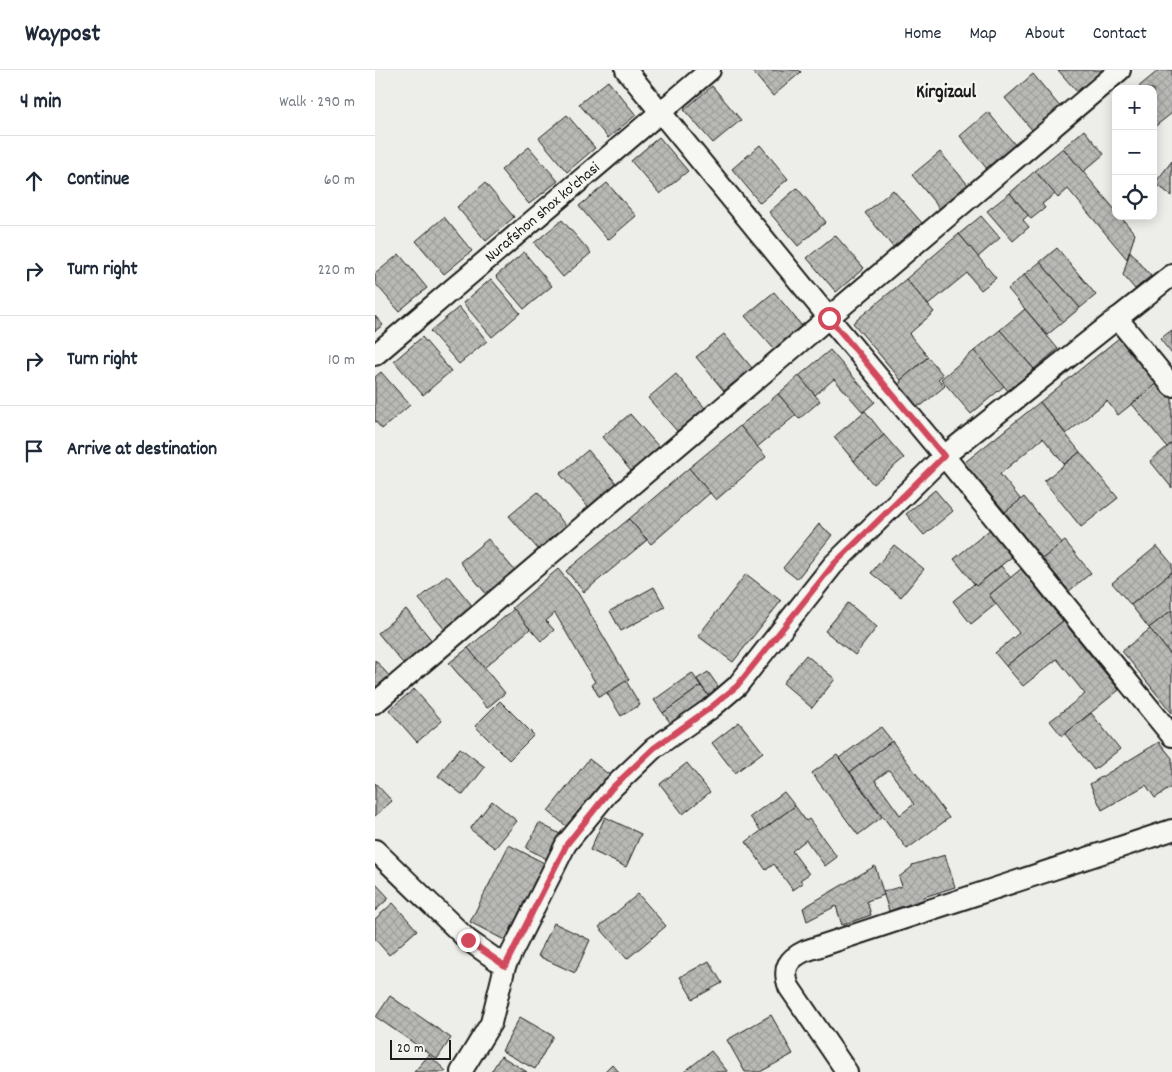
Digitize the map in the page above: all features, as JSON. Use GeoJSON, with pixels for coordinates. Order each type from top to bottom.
{"type":"FeatureCollection","features":[{"type":"Feature","properties":{"kind":"street"},"geometry":{"type":"LineString","coordinates":[[625,70],[659,114],[944,456],[1172,736]]}},
{"type":"Feature","properties":{"kind":"street","name":"Nurafshon shox ko'chasi"},"geometry":{"type":"LineString","coordinates":[[375,355],[710,70]]}},
{"type":"Feature","properties":{"kind":"street"},"geometry":{"type":"LineString","coordinates":[[375,703],[1120,70]]}},
{"type":"Feature","properties":{"kind":"street"},"geometry":{"type":"LineString","coordinates":[[461,1072],[491,1023],[505,966],[567,844],[612,788],[654,748],[737,686],[833,565],[944,456],[1172,275]]}},
{"type":"Feature","properties":{"kind":"street"},"geometry":{"type":"LineString","coordinates":[[1117,318],[1172,386]]}},
{"type":"Feature","properties":{"kind":"street"},"geometry":{"type":"LineString","coordinates":[[847,1072],[789,987],[787,969],[788,964],[795,956],[805,951],[1172,830]]}},
{"type":"Feature","properties":{"kind":"street"},"geometry":{"type":"LineString","coordinates":[[375,850],[468,940],[505,966]]}},
{"type":"Feature","properties":{"kind":"building"},"geometry":{"type":"Polygon","coordinates":[[[751,70],[799,70],[801,72],[773,96],[751,70]]]}},
{"type":"Feature","properties":{"kind":"building"},"geometry":{"type":"Polygon","coordinates":[[[1058,70],[1105,70],[1078,93],[1058,70]]]}},
{"type":"Feature","properties":{"kind":"building"},"geometry":{"type":"Polygon","coordinates":[[[1159,70],[1172,70],[1172,113],[1157,125],[1157,85],[1141,85],[1159,70]]]}},
{"type":"Feature","properties":{"kind":"building"},"geometry":{"type":"Polygon","coordinates":[[[1033,74],[1061,108],[1033,131],[1005,98],[1033,74]]]}},
{"type":"Feature","properties":{"kind":"building"},"geometry":{"type":"Polygon","coordinates":[[[608,81],[636,115],[608,138],[579,104],[608,81]]]}},
{"type":"Feature","properties":{"kind":"building"},"geometry":{"type":"Polygon","coordinates":[[[712,86],[741,120],[713,143],[684,110],[712,86]]]}},
{"type":"Feature","properties":{"kind":"building"},"geometry":{"type":"Polygon","coordinates":[[[988,112],[1016,146],[988,170],[960,136],[988,112]]]}},
{"type":"Feature","properties":{"kind":"building"},"geometry":{"type":"Polygon","coordinates":[[[567,115],[595,148],[567,172],[539,138],[567,115]]]}},
{"type":"Feature","properties":{"kind":"building"},"geometry":{"type":"Polygon","coordinates":[[[1084,130],[1104,154],[1083,172],[1063,148],[1084,130]]]}},
{"type":"Feature","properties":{"kind":"building"},"geometry":{"type":"Polygon","coordinates":[[[659,137],[688,171],[660,194],[631,161],[659,137]]]}},
{"type":"Feature","properties":{"kind":"building"},"geometry":{"type":"Polygon","coordinates":[[[760,145],[788,179],[760,203],[732,169],[760,145]]]}},
{"type":"Feature","properties":{"kind":"building"},"geometry":{"type":"Polygon","coordinates":[[[529,147],[558,181],[529,204],[501,170],[529,147]]]}},
{"type":"Feature","properties":{"kind":"building"},"geometry":{"type":"Polygon","coordinates":[[[1063,148],[1112,206],[1112,220],[1123,220],[1135,234],[1127,259],[1068,189],[1058,198],[1035,171],[1063,148]]]}},
{"type":"Feature","properties":{"kind":"building"},"geometry":{"type":"Polygon","coordinates":[[[940,152],[969,186],[940,209],[912,175],[940,152]]]}},
{"type":"Feature","properties":{"kind":"building"},"geometry":{"type":"Polygon","coordinates":[[[1172,161],[1172,196],[1157,185],[1157,180],[1172,161]]]}},
{"type":"Feature","properties":{"kind":"building"},"geometry":{"type":"Polygon","coordinates":[[[1035,171],[1055,194],[1042,204],[1045,208],[1031,219],[1010,193],[1035,171]]]}},
{"type":"Feature","properties":{"kind":"building"},"geometry":{"type":"Polygon","coordinates":[[[485,183],[514,217],[486,241],[457,207],[485,183]]]}},
{"type":"Feature","properties":{"kind":"building"},"geometry":{"type":"Polygon","coordinates":[[[607,183],[636,216],[608,240],[579,206],[607,183]]]}},
{"type":"Feature","properties":{"kind":"building"},"geometry":{"type":"Polygon","coordinates":[[[797,188],[826,222],[798,246],[769,212],[797,188]]]}},
{"type":"Feature","properties":{"kind":"building"},"geometry":{"type":"Polygon","coordinates":[[[893,190],[922,223],[893,247],[865,213],[893,190]]]}},
{"type":"Feature","properties":{"kind":"building"},"geometry":{"type":"Polygon","coordinates":[[[1010,193],[1028,215],[1023,220],[1029,227],[1013,241],[987,211],[1010,193]]]}},
{"type":"Feature","properties":{"kind":"building"},"geometry":{"type":"Polygon","coordinates":[[[981,216],[1000,238],[978,257],[959,234],[981,216]]]}},
{"type":"Feature","properties":{"kind":"building"},"geometry":{"type":"Polygon","coordinates":[[[444,217],[472,251],[444,274],[416,241],[444,217]]]}},
{"type":"Feature","properties":{"kind":"building"},"geometry":{"type":"Polygon","coordinates":[[[562,220],[591,253],[563,277],[534,243],[562,220]]]}},
{"type":"Feature","properties":{"kind":"building"},"geometry":{"type":"Polygon","coordinates":[[[959,234],[996,278],[981,290],[967,273],[928,305],[906,279],[959,234]]]}},
{"type":"Feature","properties":{"kind":"building"},"geometry":{"type":"Polygon","coordinates":[[[835,235],[864,268],[836,292],[807,258],[835,235]]]}},
{"type":"Feature","properties":{"kind":"building"},"geometry":{"type":"Polygon","coordinates":[[[1057,248],[1096,295],[1080,308],[1040,262],[1057,248]]]}},
{"type":"Feature","properties":{"kind":"building"},"geometry":{"type":"Polygon","coordinates":[[[1130,251],[1151,276],[1135,289],[1123,275],[1130,251]]]}},
{"type":"Feature","properties":{"kind":"building"},"geometry":{"type":"Polygon","coordinates":[[[524,252],[552,286],[524,309],[496,276],[524,252]]]}},
{"type":"Feature","properties":{"kind":"building"},"geometry":{"type":"Polygon","coordinates":[[[399,254],[427,288],[399,311],[375,283],[375,274],[399,254]]]}},
{"type":"Feature","properties":{"kind":"building"},"geometry":{"type":"Polygon","coordinates":[[[1040,262],[1080,308],[1063,322],[1024,275],[1040,262]]]}},
{"type":"Feature","properties":{"kind":"building"},"geometry":{"type":"Polygon","coordinates":[[[1024,275],[1063,322],[1047,335],[1008,289],[1024,275]]]}},
{"type":"Feature","properties":{"kind":"building"},"geometry":{"type":"Polygon","coordinates":[[[491,279],[520,313],[492,337],[463,303],[491,279]]]}},
{"type":"Feature","properties":{"kind":"building"},"geometry":{"type":"Polygon","coordinates":[[[906,279],[934,312],[909,334],[928,357],[901,380],[853,323],[906,279]]]}},
{"type":"Feature","properties":{"kind":"building"},"geometry":{"type":"Polygon","coordinates":[[[774,292],[802,326],[774,349],[745,316],[774,292]]]}},
{"type":"Feature","properties":{"kind":"building"},"geometry":{"type":"Polygon","coordinates":[[[459,307],[487,341],[459,364],[430,331],[459,307]]]}},
{"type":"Feature","properties":{"kind":"building"},"geometry":{"type":"Polygon","coordinates":[[[1025,309],[1058,349],[1034,369],[1000,330],[1025,309]]]}},
{"type":"Feature","properties":{"kind":"building"},"geometry":{"type":"Polygon","coordinates":[[[375,316],[383,325],[375,331],[375,316]]]}},
{"type":"Feature","properties":{"kind":"building"},"geometry":{"type":"Polygon","coordinates":[[[1000,330],[1034,369],[1008,391],[974,351],[1000,330]]]}},
{"type":"Feature","properties":{"kind":"building"},"geometry":{"type":"Polygon","coordinates":[[[1172,330],[1172,354],[1160,339],[1172,330]]]}},
{"type":"Feature","properties":{"kind":"building"},"geometry":{"type":"Polygon","coordinates":[[[724,334],[752,368],[724,391],[696,357],[724,334]]]}},
{"type":"Feature","properties":{"kind":"building"},"geometry":{"type":"Polygon","coordinates":[[[422,337],[451,371],[423,395],[394,361],[422,337]]]}},
{"type":"Feature","properties":{"kind":"building"},"geometry":{"type":"Polygon","coordinates":[[[1119,338],[1157,384],[1118,415],[1107,401],[1066,434],[1040,402],[1119,338]]]}},
{"type":"Feature","properties":{"kind":"building"},"geometry":{"type":"Polygon","coordinates":[[[830,350],[875,402],[863,412],[834,379],[815,395],[799,376],[830,350]]]}},
{"type":"Feature","properties":{"kind":"building"},"geometry":{"type":"Polygon","coordinates":[[[974,351],[1004,386],[971,414],[941,379],[974,351]]]}},
{"type":"Feature","properties":{"kind":"building"},"geometry":{"type":"Polygon","coordinates":[[[928,357],[943,375],[938,379],[945,386],[922,405],[915,406],[899,387],[901,380],[928,357]]]}},
{"type":"Feature","properties":{"kind":"building"},"geometry":{"type":"Polygon","coordinates":[[[381,372],[410,405],[382,429],[375,421],[375,377],[381,372]]]}},
{"type":"Feature","properties":{"kind":"building"},"geometry":{"type":"Polygon","coordinates":[[[676,374],[705,408],[677,431],[648,398],[676,374]]]}},
{"type":"Feature","properties":{"kind":"building"},"geometry":{"type":"Polygon","coordinates":[[[799,376],[820,401],[799,419],[778,394],[799,376]]]}},
{"type":"Feature","properties":{"kind":"building"},"geometry":{"type":"Polygon","coordinates":[[[1160,381],[1172,396],[1172,443],[1167,447],[1132,404],[1160,381]]]}},
{"type":"Feature","properties":{"kind":"building"},"geometry":{"type":"Polygon","coordinates":[[[778,394],[796,415],[757,447],[740,426],[778,394]]]}},
{"type":"Feature","properties":{"kind":"building"},"geometry":{"type":"Polygon","coordinates":[[[1040,402],[1080,452],[1064,464],[1043,438],[1000,474],[1021,500],[1005,512],[964,463],[1040,402]]]}},
{"type":"Feature","properties":{"kind":"building"},"geometry":{"type":"Polygon","coordinates":[[[865,411],[884,435],[854,461],[834,437],[865,411]]]}},
{"type":"Feature","properties":{"kind":"building"},"geometry":{"type":"Polygon","coordinates":[[[630,414],[659,447],[631,471],[602,437],[630,414]]]}},
{"type":"Feature","properties":{"kind":"building"},"geometry":{"type":"Polygon","coordinates":[[[740,426],[766,457],[716,500],[689,468],[740,426]]]}},
{"type":"Feature","properties":{"kind":"building"},"geometry":{"type":"Polygon","coordinates":[[[884,435],[904,458],[873,484],[854,461],[884,435]]]}},
{"type":"Feature","properties":{"kind":"building"},"geometry":{"type":"Polygon","coordinates":[[[1172,443],[1172,488],[1150,461],[1172,443]]]}},
{"type":"Feature","properties":{"kind":"building"},"geometry":{"type":"Polygon","coordinates":[[[588,450],[617,484],[588,507],[560,474],[588,450]]]}},
{"type":"Feature","properties":{"kind":"building"},"geometry":{"type":"Polygon","coordinates":[[[1080,452],[1118,498],[1081,527],[1044,481],[1080,452]]]}},
{"type":"Feature","properties":{"kind":"building"},"geometry":{"type":"Polygon","coordinates":[[[689,468],[710,493],[651,544],[629,519],[689,468]]]}},
{"type":"Feature","properties":{"kind":"building"},"geometry":{"type":"Polygon","coordinates":[[[935,490],[953,511],[924,535],[906,514],[935,490]]]}},
{"type":"Feature","properties":{"kind":"building"},"geometry":{"type":"Polygon","coordinates":[[[538,492],[566,526],[538,549],[509,516],[538,492]]]}},
{"type":"Feature","properties":{"kind":"building"},"geometry":{"type":"Polygon","coordinates":[[[1024,497],[1062,543],[1042,559],[1005,512],[1024,497]]]}},
{"type":"Feature","properties":{"kind":"building"},"geometry":{"type":"Polygon","coordinates":[[[629,519],[647,540],[584,592],[566,571],[629,519]]]}},
{"type":"Feature","properties":{"kind":"building"},"geometry":{"type":"Polygon","coordinates":[[[819,524],[832,535],[797,579],[783,568],[819,524]]]}},
{"type":"Feature","properties":{"kind":"building"},"geometry":{"type":"Polygon","coordinates":[[[992,528],[1014,555],[976,586],[954,559],[992,528]]]}},
{"type":"Feature","properties":{"kind":"building"},"geometry":{"type":"Polygon","coordinates":[[[488,539],[516,572],[488,596],[460,562],[488,539]]]}},
{"type":"Feature","properties":{"kind":"building"},"geometry":{"type":"Polygon","coordinates":[[[1065,541],[1091,573],[1069,591],[1042,559],[1065,541]]]}},
{"type":"Feature","properties":{"kind":"building"},"geometry":{"type":"Polygon","coordinates":[[[894,545],[924,569],[901,597],[871,573],[894,545]]]}},
{"type":"Feature","properties":{"kind":"building"},"geometry":{"type":"Polygon","coordinates":[[[1157,546],[1172,564],[1172,572],[1131,605],[1112,583],[1157,546]]]}},
{"type":"Feature","properties":{"kind":"building"},"geometry":{"type":"Polygon","coordinates":[[[1001,566],[1011,578],[989,595],[996,604],[971,624],[953,601],[1001,566]]]}},
{"type":"Feature","properties":{"kind":"building"},"geometry":{"type":"Polygon","coordinates":[[[558,569],[578,593],[629,680],[599,697],[592,684],[595,682],[555,613],[546,621],[554,630],[541,641],[512,608],[558,569]]]}},
{"type":"Feature","properties":{"kind":"building"},"geometry":{"type":"Polygon","coordinates":[[[1021,569],[1063,621],[1006,666],[995,653],[1019,633],[989,595],[1021,569]]]}},
{"type":"Feature","properties":{"kind":"building"},"geometry":{"type":"Polygon","coordinates":[[[1172,572],[1172,610],[1149,628],[1131,605],[1172,572]]]}},
{"type":"Feature","properties":{"kind":"building"},"geometry":{"type":"Polygon","coordinates":[[[746,574],[781,601],[733,662],[698,636],[746,574]]]}},
{"type":"Feature","properties":{"kind":"building"},"geometry":{"type":"Polygon","coordinates":[[[447,575],[475,609],[447,632],[419,599],[447,575]]]}},
{"type":"Feature","properties":{"kind":"building"},"geometry":{"type":"Polygon","coordinates":[[[654,587],[665,607],[621,631],[610,611],[654,587]]]}},
{"type":"Feature","properties":{"kind":"building"},"geometry":{"type":"Polygon","coordinates":[[[848,603],[877,627],[855,655],[825,631],[848,603]]]}},
{"type":"Feature","properties":{"kind":"building"},"geometry":{"type":"Polygon","coordinates":[[[406,609],[434,643],[406,667],[378,633],[406,609]]]}},
{"type":"Feature","properties":{"kind":"building"},"geometry":{"type":"Polygon","coordinates":[[[514,609],[530,629],[484,668],[468,648],[514,609]]]}},
{"type":"Feature","properties":{"kind":"building"},"geometry":{"type":"Polygon","coordinates":[[[1172,610],[1172,634],[1170,636],[1172,638],[1172,656],[1149,628],[1172,610]]]}},
{"type":"Feature","properties":{"kind":"building"},"geometry":{"type":"Polygon","coordinates":[[[1063,621],[1119,690],[1062,736],[1050,721],[1085,694],[1057,659],[1023,686],[1006,666],[1063,621]]]}},
{"type":"Feature","properties":{"kind":"building"},"geometry":{"type":"Polygon","coordinates":[[[1150,629],[1172,656],[1172,713],[1122,651],[1150,629]]]}},
{"type":"Feature","properties":{"kind":"building"},"geometry":{"type":"Polygon","coordinates":[[[468,648],[505,693],[487,708],[449,663],[468,648]]]}},
{"type":"Feature","properties":{"kind":"building"},"geometry":{"type":"Polygon","coordinates":[[[806,655],[835,679],[812,708],[783,683],[806,655]]]}},
{"type":"Feature","properties":{"kind":"building"},"geometry":{"type":"Polygon","coordinates":[[[375,660],[392,679],[375,693],[375,660]]]}},
{"type":"Feature","properties":{"kind":"building"},"geometry":{"type":"Polygon","coordinates":[[[708,672],[720,689],[709,697],[697,679],[708,672]]]}},
{"type":"Feature","properties":{"kind":"building"},"geometry":{"type":"Polygon","coordinates":[[[692,673],[701,686],[663,713],[654,700],[692,673]]]}},
{"type":"Feature","properties":{"kind":"building"},"geometry":{"type":"Polygon","coordinates":[[[626,681],[640,705],[621,716],[607,693],[626,681]]]}},
{"type":"Feature","properties":{"kind":"building"},"geometry":{"type":"Polygon","coordinates":[[[701,686],[710,698],[672,725],[663,713],[701,686]]]}},
{"type":"Feature","properties":{"kind":"building"},"geometry":{"type":"Polygon","coordinates":[[[414,689],[442,721],[417,742],[389,710],[414,689]]]}},
{"type":"Feature","properties":{"kind":"building"},"geometry":{"type":"Polygon","coordinates":[[[500,701],[534,735],[509,760],[475,726],[500,701]]]}},
{"type":"Feature","properties":{"kind":"building"},"geometry":{"type":"Polygon","coordinates":[[[1091,713],[1120,749],[1094,770],[1065,734],[1091,713]]]}},
{"type":"Feature","properties":{"kind":"building"},"geometry":{"type":"Polygon","coordinates":[[[739,722],[763,752],[735,773],[712,743],[739,722]]]}},
{"type":"Feature","properties":{"kind":"building"},"geometry":{"type":"Polygon","coordinates":[[[881,727],[892,741],[850,772],[839,758],[881,727]]]}},
{"type":"Feature","properties":{"kind":"building"},"geometry":{"type":"Polygon","coordinates":[[[892,741],[949,818],[907,849],[850,772],[892,741]],[[889,770],[875,780],[900,815],[914,804],[889,770]]]}},
{"type":"Feature","properties":{"kind":"building"},"geometry":{"type":"Polygon","coordinates":[[[1159,742],[1172,758],[1172,787],[1155,798],[1146,785],[1102,810],[1090,784],[1159,742]]]}},
{"type":"Feature","properties":{"kind":"building"},"geometry":{"type":"Polygon","coordinates":[[[460,748],[485,767],[463,795],[438,776],[460,748]]]}},
{"type":"Feature","properties":{"kind":"building"},"geometry":{"type":"Polygon","coordinates":[[[837,755],[882,817],[858,835],[812,773],[837,755]]]}},
{"type":"Feature","properties":{"kind":"building"},"geometry":{"type":"Polygon","coordinates":[[[589,759],[612,777],[570,829],[548,811],[589,759]]]}},
{"type":"Feature","properties":{"kind":"building"},"geometry":{"type":"Polygon","coordinates":[[[687,763],[710,792],[683,814],[660,784],[687,763]]]}},
{"type":"Feature","properties":{"kind":"building"},"geometry":{"type":"Polygon","coordinates":[[[375,783],[392,801],[375,816],[375,783]]]}},
{"type":"Feature","properties":{"kind":"building"},"geometry":{"type":"Polygon","coordinates":[[[784,792],[795,806],[761,831],[750,817],[784,792]]]}},
{"type":"Feature","properties":{"kind":"building"},"geometry":{"type":"Polygon","coordinates":[[[492,801],[517,821],[495,848],[470,829],[492,801]]]}},
{"type":"Feature","properties":{"kind":"building"},"geometry":{"type":"Polygon","coordinates":[[[795,806],[806,821],[809,819],[837,857],[825,866],[806,840],[792,851],[809,874],[800,880],[803,883],[793,890],[774,864],[766,870],[746,842],[795,806]]]}},
{"type":"Feature","properties":{"kind":"building"},"geometry":{"type":"Polygon","coordinates":[[[605,817],[641,834],[626,867],[590,850],[605,817]]]}},
{"type":"Feature","properties":{"kind":"building"},"geometry":{"type":"Polygon","coordinates":[[[539,823],[562,835],[549,860],[526,848],[539,823]]]}},
{"type":"Feature","properties":{"kind":"building"},"geometry":{"type":"Polygon","coordinates":[[[509,845],[548,865],[508,942],[470,922],[509,845]]]}},
{"type":"Feature","properties":{"kind":"building"},"geometry":{"type":"Polygon","coordinates":[[[945,855],[955,887],[889,911],[883,892],[902,886],[899,877],[912,865],[945,855]]]}},
{"type":"Feature","properties":{"kind":"building"},"geometry":{"type":"Polygon","coordinates":[[[875,866],[884,895],[867,901],[871,915],[842,925],[836,906],[807,921],[803,908],[875,866]]]}},
{"type":"Feature","properties":{"kind":"building"},"geometry":{"type":"Polygon","coordinates":[[[375,883],[389,898],[375,911],[375,883]]]}},
{"type":"Feature","properties":{"kind":"building"},"geometry":{"type":"Polygon","coordinates":[[[638,894],[666,926],[627,959],[599,927],[638,894]]]}},
{"type":"Feature","properties":{"kind":"building"},"geometry":{"type":"Polygon","coordinates":[[[393,903],[417,930],[389,955],[375,939],[375,919],[393,903]]]}},
{"type":"Feature","properties":{"kind":"building"},"geometry":{"type":"Polygon","coordinates":[[[554,923],[590,940],[575,973],[538,956],[554,923]]]}},
{"type":"Feature","properties":{"kind":"building"},"geometry":{"type":"Polygon","coordinates":[[[709,961],[722,983],[693,999],[680,977],[709,961]]]}},
{"type":"Feature","properties":{"kind":"building"},"geometry":{"type":"Polygon","coordinates":[[[390,996],[451,1038],[437,1059],[376,1017],[390,996]]]}},
{"type":"Feature","properties":{"kind":"building"},"geometry":{"type":"Polygon","coordinates":[[[771,1015],[793,1054],[760,1072],[745,1072],[727,1040],[771,1015]]]}},
{"type":"Feature","properties":{"kind":"building"},"geometry":{"type":"Polygon","coordinates":[[[520,1017],[553,1036],[535,1069],[502,1051],[520,1017]]]}},
{"type":"Feature","properties":{"kind":"building"},"geometry":{"type":"Polygon","coordinates":[[[711,1051],[728,1072],[684,1072],[711,1051]]]}},
{"type":"Feature","properties":{"kind":"building"},"geometry":{"type":"Polygon","coordinates":[[[429,1055],[446,1071],[445,1072],[414,1072],[429,1055]]]}},
{"type":"Feature","properties":{"kind":"building"},"geometry":{"type":"Polygon","coordinates":[[[501,1056],[527,1072],[491,1072],[501,1056]]]}},
{"type":"Feature","properties":{"kind":"building"},"geometry":{"type":"Polygon","coordinates":[[[612,1064],[619,1072],[604,1072],[612,1064]]]}},
{"type":"Feature","properties":{"kind":"district","name":"Kirgizaul"},"geometry":{"type":"Point","coordinates":[946,93]}},
{"type":"Feature","properties":{"kind":"route"},"geometry":{"type":"LineString","coordinates":[[468,940],[505,966],[567,844],[612,788],[654,748],[737,686],[833,565],[944,456],[829,318]]}}]}
